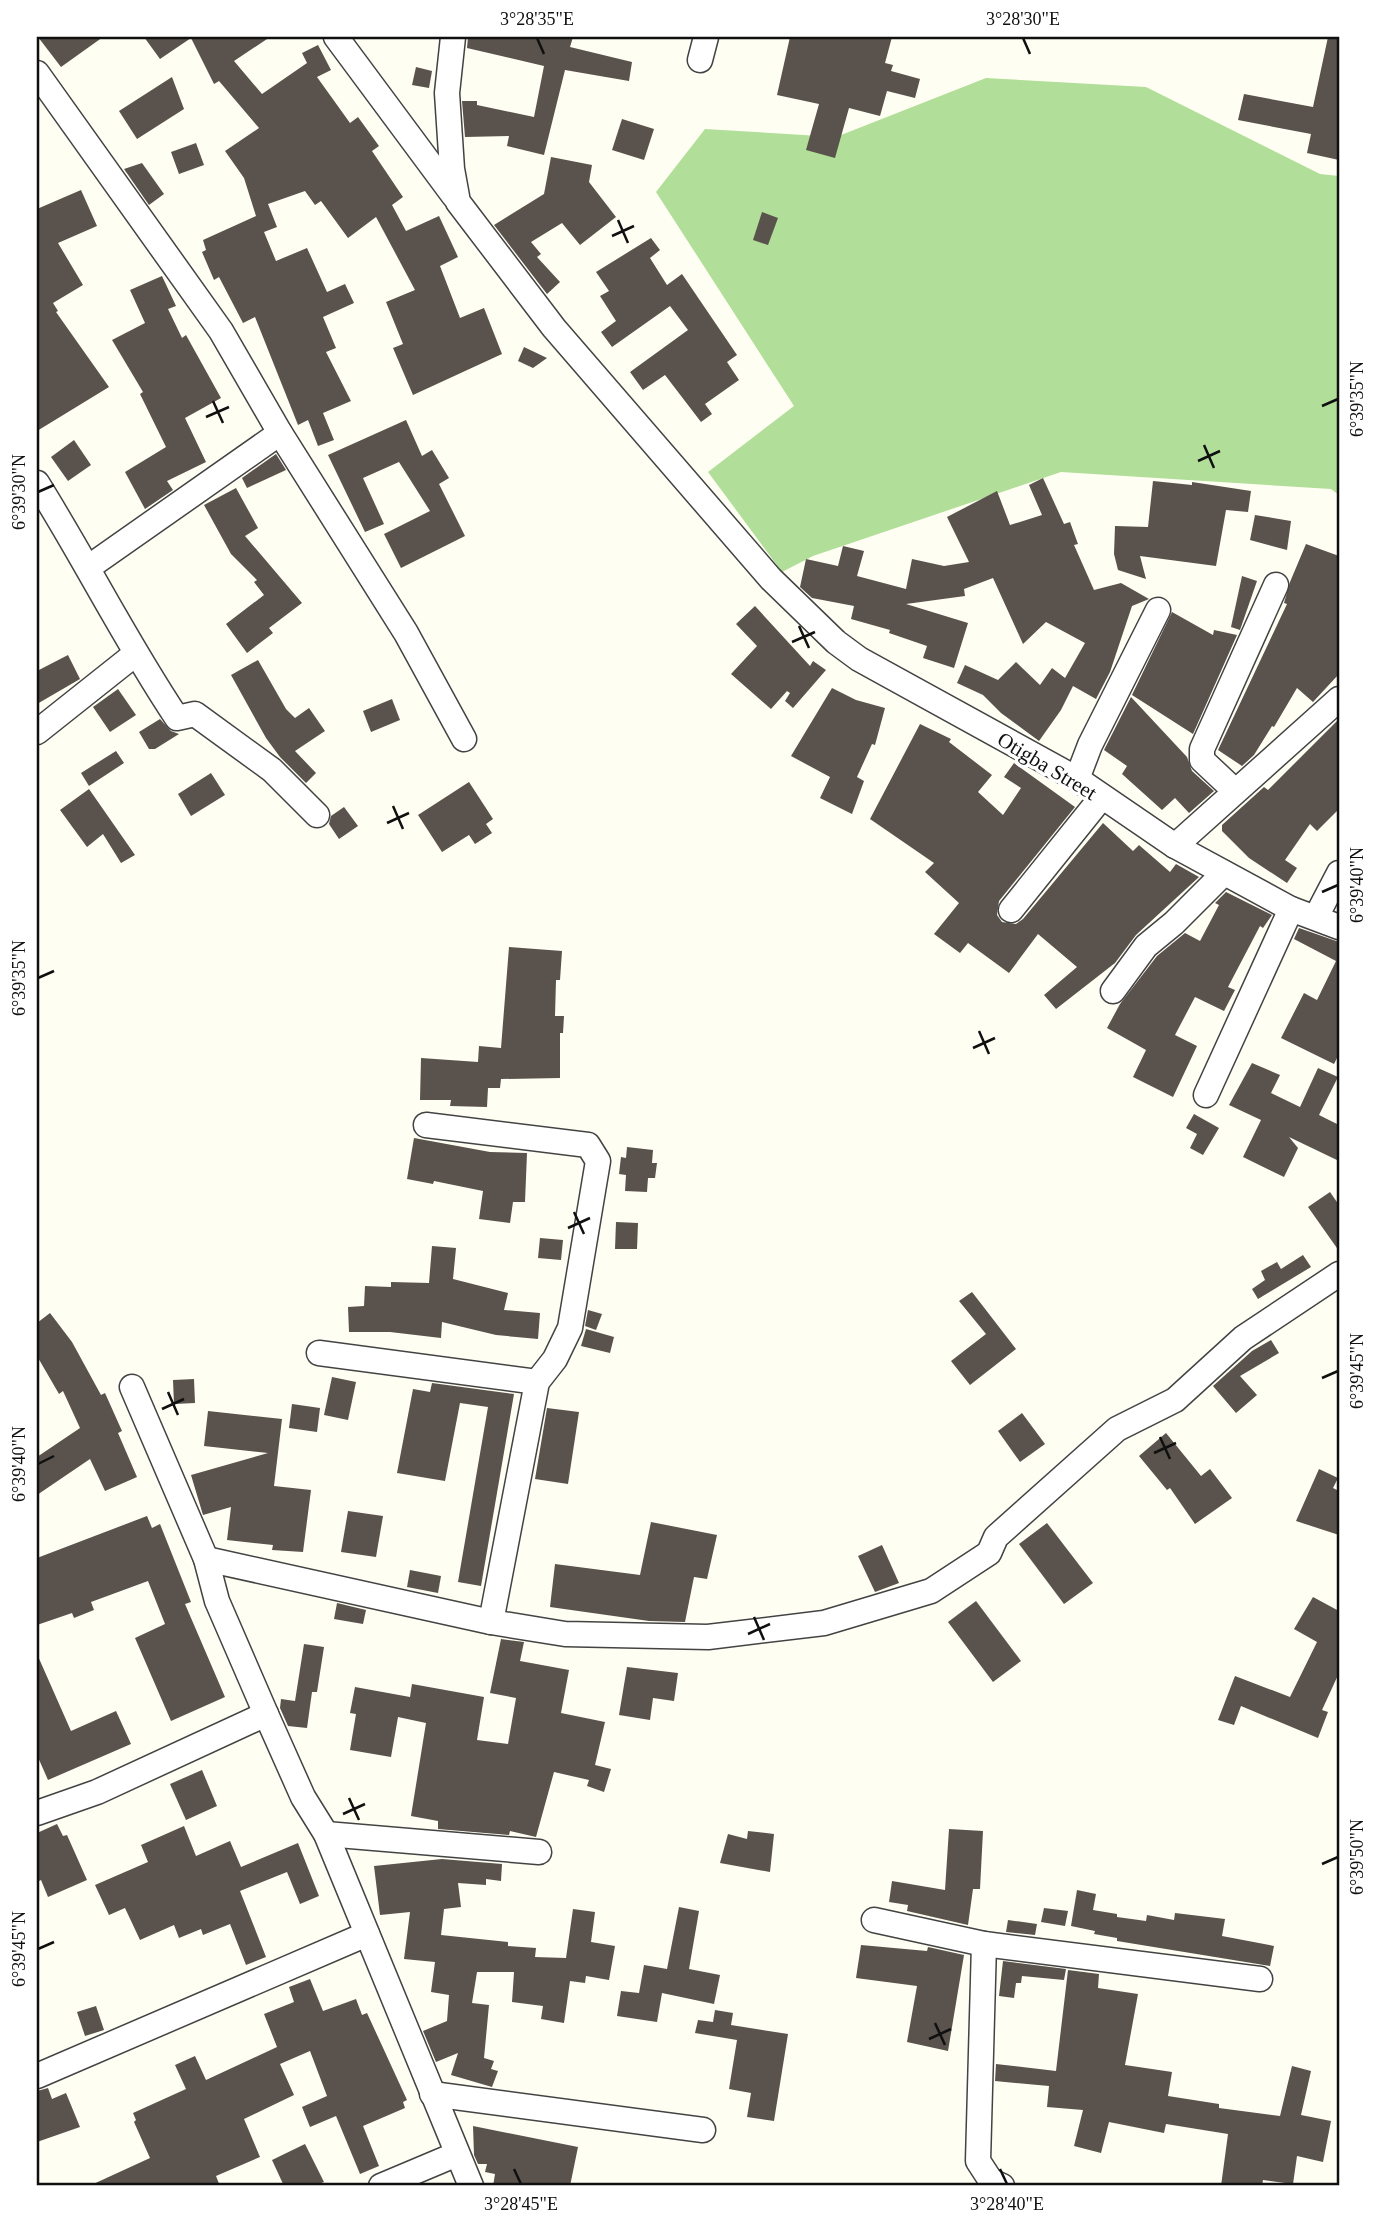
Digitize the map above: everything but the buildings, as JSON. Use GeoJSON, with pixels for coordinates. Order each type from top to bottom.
{"type":"FeatureCollection","features":[{"type":"Feature","properties":{"kind":"street","name":"Otigba Street"},"geometry":{"type":"LineString","coordinates":[[336,37],[554,328],[771,579],[836,642],[859,659],[1077,779],[1101,798],[1175,846],[1291,908],[1339,927]]}},
{"type":"Feature","properties":{"kind":"street"},"geometry":{"type":"LineString","coordinates":[[453,37],[447,93],[452,169],[458,202]]}},
{"type":"Feature","properties":{"kind":"street"},"geometry":{"type":"LineString","coordinates":[[37,73],[221,331],[280,433],[406,633],[464,739]]}},
{"type":"Feature","properties":{"kind":"street"},"geometry":{"type":"LineString","coordinates":[[89,567],[280,433]]}},
{"type":"Feature","properties":{"kind":"street"},"geometry":{"type":"LineString","coordinates":[[37,483],[89,567],[134,655],[177,718],[195,714],[272,770],[317,815]]}},
{"type":"Feature","properties":{"kind":"street"},"geometry":{"type":"LineString","coordinates":[[1235,791],[1202,760],[1202,749],[1276,584]]}},
{"type":"Feature","properties":{"kind":"street"},"geometry":{"type":"LineString","coordinates":[[1077,779],[1090,745],[1158,610]]}},
{"type":"Feature","properties":{"kind":"street"},"geometry":{"type":"LineString","coordinates":[[37,732],[134,655]]}},
{"type":"Feature","properties":{"kind":"street"},"geometry":{"type":"LineString","coordinates":[[1175,846],[1339,699]]}},
{"type":"Feature","properties":{"kind":"street"},"geometry":{"type":"LineString","coordinates":[[1011,910],[1101,798]]}},
{"type":"Feature","properties":{"kind":"street"},"geometry":{"type":"LineString","coordinates":[[1113,991],[1146,946],[1174,923],[1224,873]]}},
{"type":"Feature","properties":{"kind":"street"},"geometry":{"type":"LineString","coordinates":[[1316,917],[1339,873]]}},
{"type":"Feature","properties":{"kind":"street"},"geometry":{"type":"LineString","coordinates":[[1206,1095],[1291,908]]}},
{"type":"Feature","properties":{"kind":"street"},"geometry":{"type":"LineString","coordinates":[[426,1125],[588,1145],[598,1161],[570,1328],[555,1359],[537,1382],[491,1622]]}},
{"type":"Feature","properties":{"kind":"street"},"geometry":{"type":"LineString","coordinates":[[206,1559],[491,1622],[565,1634],[708,1637],[824,1623],[931,1591],[989,1553],[996,1537],[1117,1429],[1175,1400],[1243,1338],[1339,1273]]}},
{"type":"Feature","properties":{"kind":"street"},"geometry":{"type":"LineString","coordinates":[[319,1353],[537,1382]]}},
{"type":"Feature","properties":{"kind":"street"},"geometry":{"type":"LineString","coordinates":[[132,1387],[206,1559],[217,1601],[303,1797],[326,1834],[471,2186]]}},
{"type":"Feature","properties":{"kind":"street"},"geometry":{"type":"LineString","coordinates":[[37,1812],[97,1792],[266,1714]]}},
{"type":"Feature","properties":{"kind":"street"},"geometry":{"type":"LineString","coordinates":[[326,1834],[539,1852]]}},
{"type":"Feature","properties":{"kind":"street"},"geometry":{"type":"LineString","coordinates":[[874,1920],[984,1944],[1260,1979]]}},
{"type":"Feature","properties":{"kind":"street"},"geometry":{"type":"LineString","coordinates":[[37,2076],[367,1934]]}},
{"type":"Feature","properties":{"kind":"street"},"geometry":{"type":"LineString","coordinates":[[984,1944],[978,2161],[991,2180],[1002,2186]]}},
{"type":"Feature","properties":{"kind":"street"},"geometry":{"type":"LineString","coordinates":[[432,2094],[703,2130]]}},
{"type":"Feature","properties":{"kind":"street"},"geometry":{"type":"LineString","coordinates":[[381,2186],[457,2154]]}},
{"type":"Feature","properties":{"kind":"green space"},"geometry":{"type":"Polygon","coordinates":[[[986,78],[1146,87],[1320,174],[1339,176],[1339,495],[1331,489],[1061,472],[813,556],[782,572],[708,472],[794,406],[656,192],[705,129],[836,137],[986,78]]]}}]}
